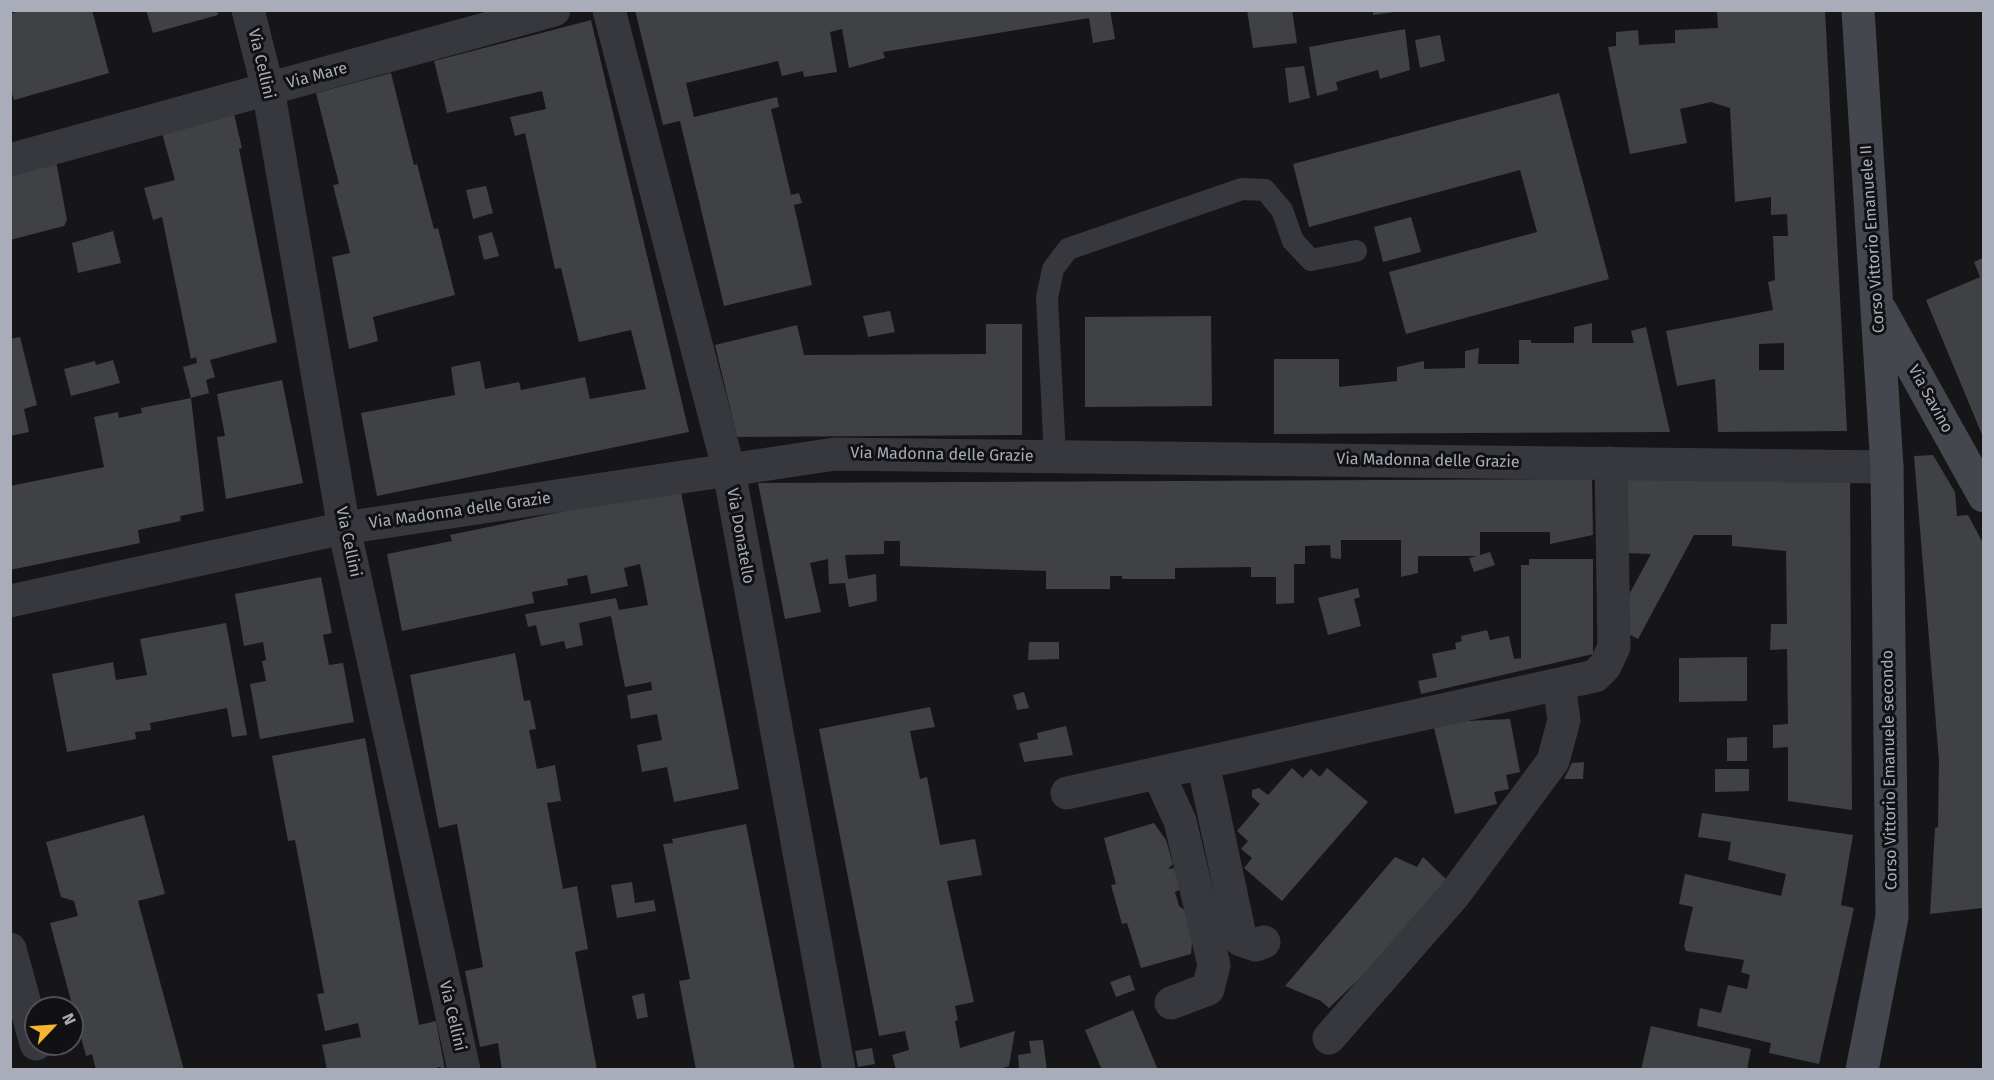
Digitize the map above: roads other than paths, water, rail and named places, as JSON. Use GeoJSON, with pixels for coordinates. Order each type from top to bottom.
{"type":"FeatureCollection","features":[{"type":"Feature","properties":{"kind":"street","name":"Via Cellini"},"geometry":{"type":"LineString","coordinates":[[248,10],[268,89],[344,528],[464,1070]]}},
{"type":"Feature","properties":{"kind":"street","name":"Via Mare"},"geometry":{"type":"LineString","coordinates":[[10,160],[554,10]]}},
{"type":"Feature","properties":{"kind":"street","name":"Via Donatello"},"geometry":{"type":"LineString","coordinates":[[609,10],[729,471],[839,1070]]}},
{"type":"Feature","properties":{"kind":"street","name":"Corso Vittorio Emanuele II"},"geometry":{"type":"LineString","coordinates":[[1858,10],[1887,467]]}},
{"type":"Feature","properties":{"kind":"street","name":"Via Savino"},"geometry":{"type":"LineString","coordinates":[[1876,303],[1983,496]]}},
{"type":"Feature","properties":{"kind":"street","name":"Via Madonna delle Grazie"},"geometry":{"type":"LineString","coordinates":[[10,601],[344,528],[835,454],[1887,467]]}},
{"type":"Feature","properties":{"kind":"street"},"geometry":{"type":"LineString","coordinates":[[1067,793],[1595,676],[1605,666],[1614,647],[1611,464]]}},
{"type":"Feature","properties":{"kind":"street","name":"Corso Vittorio Emanuele secondo"},"geometry":{"type":"LineString","coordinates":[[1862,1070],[1892,917],[1887,467]]}},
{"type":"Feature","properties":{"kind":"street"},"geometry":{"type":"LineString","coordinates":[[1329,1038],[1454,895],[1553,761],[1564,720],[1559,684]]}},
{"type":"Feature","properties":{"kind":"street"},"geometry":{"type":"LineString","coordinates":[[1203,763],[1241,940],[1256,945],[1264,942]]}},
{"type":"Feature","properties":{"kind":"street"},"geometry":{"type":"LineString","coordinates":[[1158,773],[1180,821],[1214,965],[1208,989],[1171,1003]]}},
{"type":"Feature","properties":{"kind":"street"},"geometry":{"type":"LineString","coordinates":[[10,949],[24,1000]]}},
{"type":"Feature","properties":{"kind":"lane"},"geometry":{"type":"LineString","coordinates":[[1055,457],[1047,298],[1053,269],[1068,249],[1242,189],[1264,190],[1282,210],[1293,241],[1311,260],[1356,251]]}}]}
